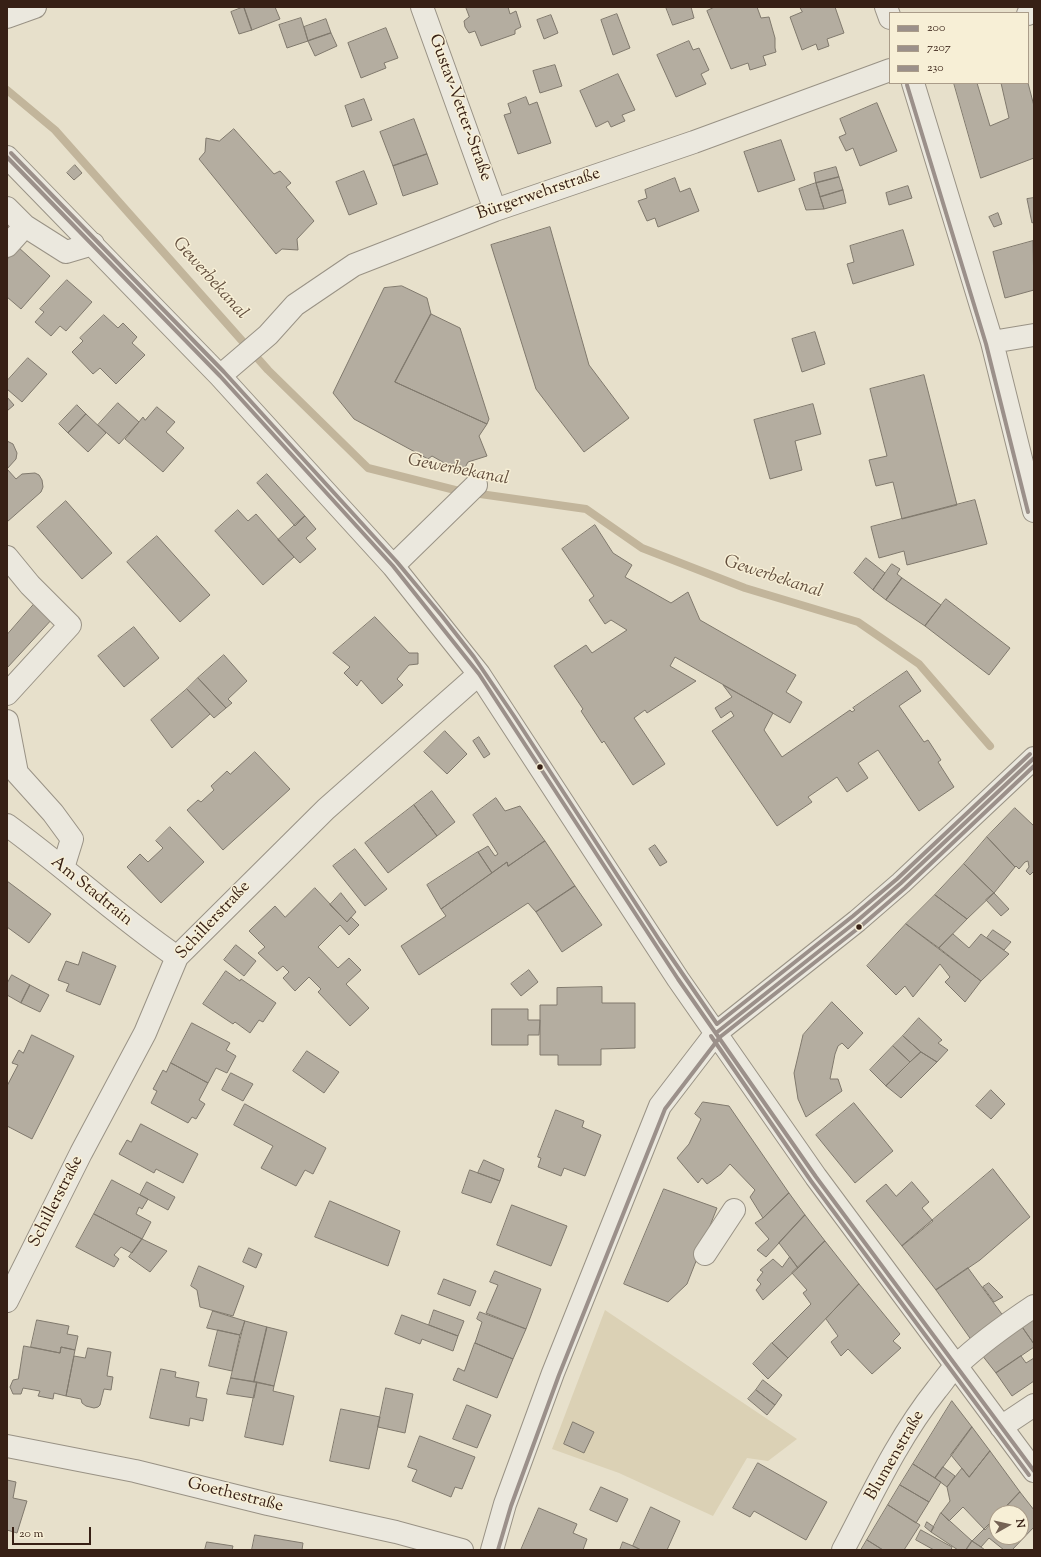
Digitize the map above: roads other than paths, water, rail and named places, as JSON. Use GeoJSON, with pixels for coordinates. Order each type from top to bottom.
{"type":"FeatureCollection","features":[{"type":"Feature","properties":{"kind":"street"},"geometry":{"type":"LineString","coordinates":[[7,17],[35,7]]}},
{"type":"Feature","properties":{"kind":"street","name":"Gustav-Vetter-Straße"},"geometry":{"type":"LineString","coordinates":[[422,7],[495,210]]}},
{"type":"Feature","properties":{"kind":"street","name":"Bürgerwehrstraße"},"geometry":{"type":"LineString","coordinates":[[220,376],[268,335],[296,305],[354,265],[495,210],[694,142],[889,70]]}},
{"type":"Feature","properties":{"kind":"street"},"geometry":{"type":"LineString","coordinates":[[913,84],[992,342],[1034,511]]}},
{"type":"Feature","properties":{"kind":"street"},"geometry":{"type":"LineString","coordinates":[[7,157],[220,376],[393,566],[478,674],[678,979],[816,1177],[1034,1471]]}},
{"type":"Feature","properties":{"kind":"street"},"geometry":{"type":"LineString","coordinates":[[7,208],[25,226],[66,252],[93,244]]}},
{"type":"Feature","properties":{"kind":"street"},"geometry":{"type":"LineString","coordinates":[[7,246],[25,226]]}},
{"type":"Feature","properties":{"kind":"street"},"geometry":{"type":"LineString","coordinates":[[992,342],[1034,335]]}},
{"type":"Feature","properties":{"kind":"street"},"geometry":{"type":"LineString","coordinates":[[393,566],[476,485]]}},
{"type":"Feature","properties":{"kind":"street"},"geometry":{"type":"LineString","coordinates":[[7,557],[30,585],[70,625],[7,694]]}},
{"type":"Feature","properties":{"kind":"street","name":"Schillerstraße"},"geometry":{"type":"LineString","coordinates":[[7,1301],[81,1153],[145,1033],[177,957],[326,809],[478,674]]}},
{"type":"Feature","properties":{"kind":"street"},"geometry":{"type":"LineString","coordinates":[[7,721],[17,773],[53,813],[72,839],[63,868]]}},
{"type":"Feature","properties":{"kind":"street"},"geometry":{"type":"LineString","coordinates":[[492,1550],[505,1504],[553,1372],[660,1106],[716,1033],[901,883],[1031,761]]}},
{"type":"Feature","properties":{"kind":"street","name":"Am Stadtrain"},"geometry":{"type":"LineString","coordinates":[[7,825],[63,868],[142,933],[177,957]]}},
{"type":"Feature","properties":{"kind":"street"},"geometry":{"type":"LineString","coordinates":[[705,1254],[734,1210]]}},
{"type":"Feature","properties":{"kind":"street","name":"Blumenstraße"},"geometry":{"type":"LineString","coordinates":[[843,1550],[885,1470],[914,1420],[956,1366],[1002,1328],[1034,1306]]}},
{"type":"Feature","properties":{"kind":"street"},"geometry":{"type":"LineString","coordinates":[[1001,1428],[1034,1405]]}},
{"type":"Feature","properties":{"kind":"street","name":"Goethestraße"},"geometry":{"type":"LineString","coordinates":[[7,1446],[135,1471],[268,1504],[396,1532],[462,1550]]}},
{"type":"Feature","properties":{"kind":"waterway","name":"Gewerbekanal"},"geometry":{"type":"LineString","coordinates":[[7,90],[55,130],[268,370],[368,468],[459,491],[586,509],[642,548],[745,588],[858,622],[919,664],[990,746]]}}]}
